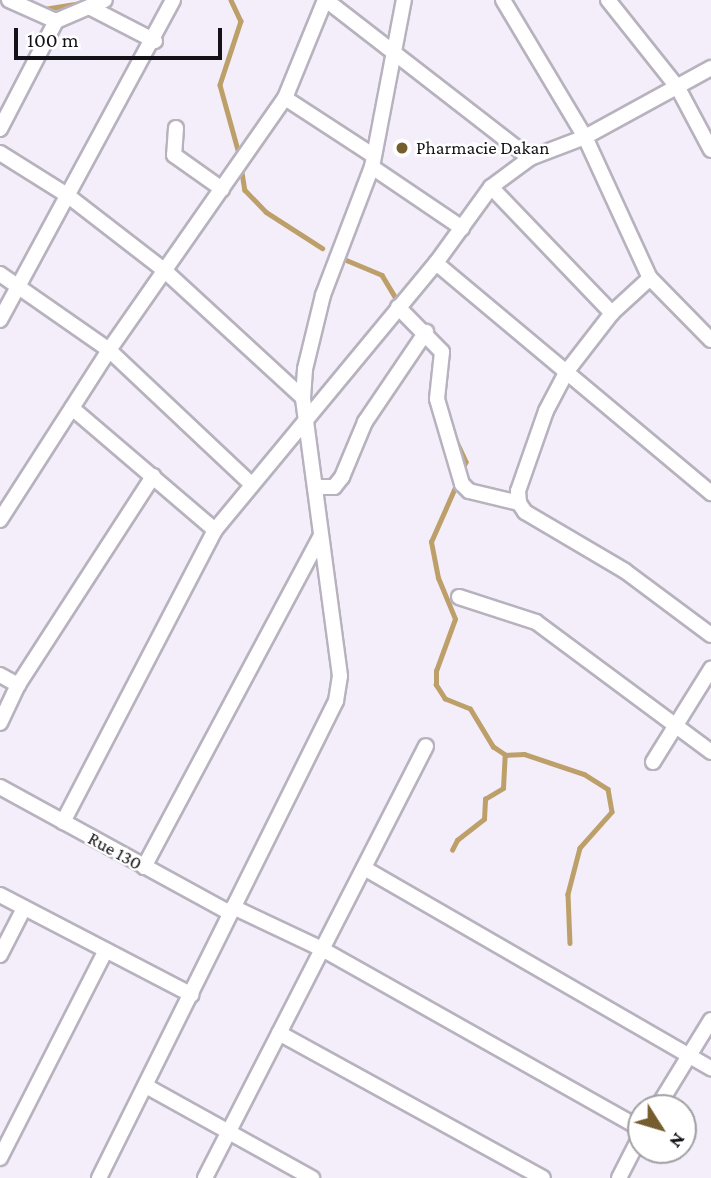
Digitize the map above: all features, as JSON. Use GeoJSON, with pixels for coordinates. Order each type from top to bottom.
{"type":"FeatureCollection","features":[{"type":"Feature","properties":{"kind":"street"},"geometry":{"type":"LineString","coordinates":[[9,0],[57,21]]}},
{"type":"Feature","properties":{"kind":"street"},"geometry":{"type":"LineString","coordinates":[[0,129],[57,21],[105,0]]}},
{"type":"Feature","properties":{"kind":"street"},"geometry":{"type":"LineString","coordinates":[[0,320],[66,195],[155,41],[173,0]]}},
{"type":"Feature","properties":{"kind":"street"},"geometry":{"type":"LineString","coordinates":[[0,520],[109,350],[285,98],[325,0],[530,158]]}},
{"type":"Feature","properties":{"kind":"street"},"geometry":{"type":"LineString","coordinates":[[99,1178],[192,995],[231,910],[335,701],[340,676],[303,398],[323,295],[373,161],[404,0]]}},
{"type":"Feature","properties":{"kind":"street"},"geometry":{"type":"LineString","coordinates":[[503,0],[585,137],[650,278],[711,340]]}},
{"type":"Feature","properties":{"kind":"street"},"geometry":{"type":"LineString","coordinates":[[608,0],[678,88],[711,150]]}},
{"type":"Feature","properties":{"kind":"street"},"geometry":{"type":"LineString","coordinates":[[91,8],[155,41]]}},
{"type":"Feature","properties":{"kind":"street"},"geometry":{"type":"LineString","coordinates":[[64,822],[215,530],[436,263],[491,187],[530,158],[585,137],[711,68]]}},
{"type":"Feature","properties":{"kind":"street"},"geometry":{"type":"LineString","coordinates":[[285,98],[462,228]]}},
{"type":"Feature","properties":{"kind":"street"},"geometry":{"type":"LineString","coordinates":[[176,128],[174,155],[222,189]]}},
{"type":"Feature","properties":{"kind":"street"},"geometry":{"type":"LineString","coordinates":[[0,153],[66,195],[164,270],[303,398]]}},
{"type":"Feature","properties":{"kind":"street"},"geometry":{"type":"LineString","coordinates":[[491,187],[612,313]]}},
{"type":"Feature","properties":{"kind":"street"},"geometry":{"type":"LineString","coordinates":[[436,263],[711,493]]}},
{"type":"Feature","properties":{"kind":"street"},"geometry":{"type":"LineString","coordinates":[[0,274],[109,350],[251,484]]}},
{"type":"Feature","properties":{"kind":"street"},"geometry":{"type":"LineString","coordinates":[[650,278],[612,313],[567,371],[546,411],[518,491],[519,503],[524,512],[625,571],[711,635]]}},
{"type":"Feature","properties":{"kind":"street"},"geometry":{"type":"LineString","coordinates":[[398,307],[426,332],[442,352],[437,399],[462,484],[468,491],[519,503]]}},
{"type":"Feature","properties":{"kind":"street"},"geometry":{"type":"LineString","coordinates":[[314,487],[334,487],[342,477],[365,422],[426,332]]}},
{"type":"Feature","properties":{"kind":"street"},"geometry":{"type":"LineString","coordinates":[[72,408],[215,530]]}},
{"type":"Feature","properties":{"kind":"street"},"geometry":{"type":"LineString","coordinates":[[0,723],[18,685],[153,477]]}},
{"type":"Feature","properties":{"kind":"street"},"geometry":{"type":"LineString","coordinates":[[144,867],[321,535]]}},
{"type":"Feature","properties":{"kind":"street"},"geometry":{"type":"LineString","coordinates":[[459,597],[536,622],[711,752]]}},
{"type":"Feature","properties":{"kind":"street"},"geometry":{"type":"LineString","coordinates":[[653,762],[711,669]]}},
{"type":"Feature","properties":{"kind":"street"},"geometry":{"type":"LineString","coordinates":[[0,675],[18,685]]}},
{"type":"Feature","properties":{"kind":"street"},"geometry":{"type":"LineString","coordinates":[[205,1178],[426,746]]}},
{"type":"Feature","properties":{"kind":"street","name":"Rue 130"},"geometry":{"type":"LineString","coordinates":[[0,787],[144,867],[231,910],[322,949],[627,1121]]}},
{"type":"Feature","properties":{"kind":"street"},"geometry":{"type":"LineString","coordinates":[[364,867],[690,1052],[711,1068]]}},
{"type":"Feature","properties":{"kind":"street"},"geometry":{"type":"LineString","coordinates":[[0,895],[192,995]]}},
{"type":"Feature","properties":{"kind":"street"},"geometry":{"type":"LineString","coordinates":[[0,955],[24,908]]}},
{"type":"Feature","properties":{"kind":"street"},"geometry":{"type":"LineString","coordinates":[[0,1158],[106,950]]}},
{"type":"Feature","properties":{"kind":"street"},"geometry":{"type":"LineString","coordinates":[[665,1094],[711,1020]]}},
{"type":"Feature","properties":{"kind":"street"},"geometry":{"type":"LineString","coordinates":[[279,1033],[543,1178]]}},
{"type":"Feature","properties":{"kind":"street"},"geometry":{"type":"LineString","coordinates":[[146,1086],[230,1130],[312,1178]]}},
{"type":"Feature","properties":{"kind":"street"},"geometry":{"type":"LineString","coordinates":[[619,1178],[627,1162]]}},
{"type":"Feature","properties":{"kind":"waterway"},"geometry":{"type":"LineString","coordinates":[[231,0],[241,21],[220,85],[240,157]]}},
{"type":"Feature","properties":{"kind":"waterway"},"geometry":{"type":"LineString","coordinates":[[44,9],[83,3]]}},
{"type":"Feature","properties":{"kind":"waterway"},"geometry":{"type":"LineString","coordinates":[[241,166],[245,190],[266,212],[322,248]]}},
{"type":"Feature","properties":{"kind":"waterway"},"geometry":{"type":"LineString","coordinates":[[344,259],[382,275],[399,303]]}},
{"type":"Feature","properties":{"kind":"waterway"},"geometry":{"type":"LineString","coordinates":[[455,438],[466,462],[462,471]]}},
{"type":"Feature","properties":{"kind":"waterway"},"geometry":{"type":"LineString","coordinates":[[452,850],[457,840],[484,819],[485,799],[503,788],[505,755],[493,747],[470,709],[445,699],[436,685],[436,671],[455,619],[438,578],[431,542],[457,483]]}},
{"type":"Feature","properties":{"kind":"waterway"},"geometry":{"type":"LineString","coordinates":[[505,755],[524,754],[584,774],[608,789],[612,812],[580,848],[568,894],[570,943]]}},
{"type":"Feature","properties":{"kind":"place","name":"Pharmacie Dakan"},"geometry":{"type":"Point","coordinates":[402,148]}}]}
